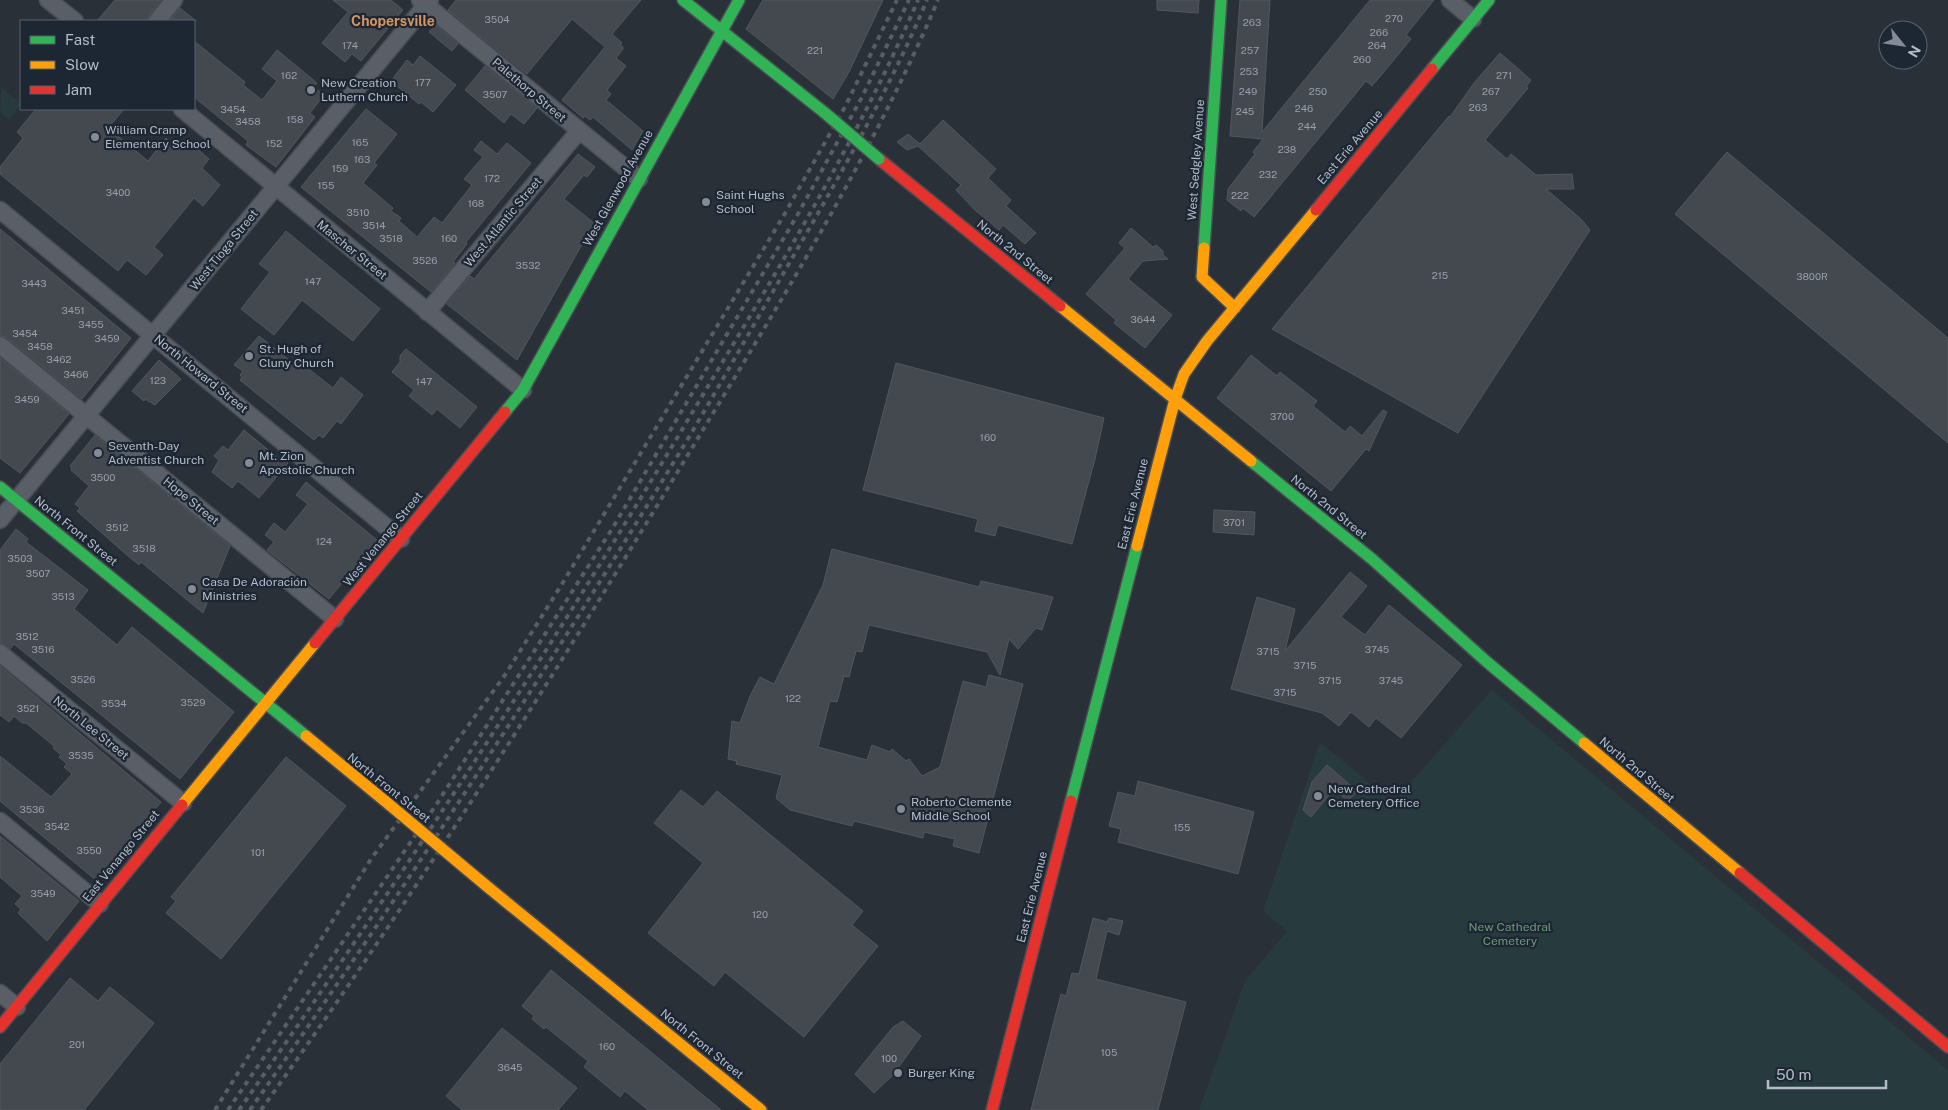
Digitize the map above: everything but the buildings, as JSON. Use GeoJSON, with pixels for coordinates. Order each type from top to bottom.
{"type":"FeatureCollection","features":[{"type":"Feature","properties":{"kind":"street"},"geometry":{"type":"LineString","coordinates":[[48,0],[74,20]]}},
{"type":"Feature","properties":{"kind":"street"},"geometry":{"type":"LineString","coordinates":[[157,20],[174,0]]}},
{"type":"Feature","properties":{"kind":"street","name":"North 2nd Street"},"geometry":{"type":"LineString","coordinates":[[683,0],[1372,558],[1510,681],[1948,1047]]}},
{"type":"Feature","properties":{"kind":"street","name":"West Glenwood Avenue"},"geometry":{"type":"LineString","coordinates":[[523,390],[739,0]]}},
{"type":"Feature","properties":{"kind":"street","name":"West Sedgley Avenue"},"geometry":{"type":"LineString","coordinates":[[1221,0],[1202,277],[1235,308]]}},
{"type":"Feature","properties":{"kind":"street"},"geometry":{"type":"LineString","coordinates":[[1450,0],[1473,19]]}},
{"type":"Feature","properties":{"kind":"street","name":"East Erie Avenue"},"geometry":{"type":"LineString","coordinates":[[992,1110],[1175,399],[1184,374],[1194,357],[1489,0]]}},
{"type":"Feature","properties":{"kind":"street","name":"Palethorp Street"},"geometry":{"type":"LineString","coordinates":[[425,2],[639,179]]}},
{"type":"Feature","properties":{"kind":"street","name":"West Tioga Street"},"geometry":{"type":"LineString","coordinates":[[0,520],[154,336],[425,2]]}},
{"type":"Feature","properties":{"kind":"street","name":"Mascher Street"},"geometry":{"type":"LineString","coordinates":[[183,110],[523,390]]}},
{"type":"Feature","properties":{"kind":"street","name":"West Atlantic Street"},"geometry":{"type":"LineString","coordinates":[[427,312],[579,131]]}},
{"type":"Feature","properties":{"kind":"street","name":"North Howard Street"},"geometry":{"type":"LineString","coordinates":[[0,210],[401,539]]}},
{"type":"Feature","properties":{"kind":"street","name":"Hope Street"},"geometry":{"type":"LineString","coordinates":[[0,345],[335,619]]}},
{"type":"Feature","properties":{"kind":"street","name":"West Venango Street"},"geometry":{"type":"LineString","coordinates":[[264,704],[523,390]]}},
{"type":"Feature","properties":{"kind":"street","name":"North Front Street"},"geometry":{"type":"LineString","coordinates":[[0,486],[761,1110]]}},
{"type":"Feature","properties":{"kind":"street","name":"North Lee Street"},"geometry":{"type":"LineString","coordinates":[[0,653],[183,803]]}},
{"type":"Feature","properties":{"kind":"street","name":"East Venango Street"},"geometry":{"type":"LineString","coordinates":[[0,1027],[264,704]]}},
{"type":"Feature","properties":{"kind":"street"},"geometry":{"type":"LineString","coordinates":[[0,821],[100,904]]}},
{"type":"Feature","properties":{"kind":"street"},"geometry":{"type":"LineString","coordinates":[[0,993],[17,1007]]}},
{"type":"Feature","properties":{"kind":"green space"},"geometry":{"type":"Polygon","coordinates":[[[1,87],[20,103],[20,105],[9,120],[0,112],[1,87]]]}},
{"type":"Feature","properties":{"kind":"green space","name":"New Cathedral Cemetery"},"geometry":{"type":"Polygon","coordinates":[[[1492,690],[1948,1070],[1948,1110],[1199,1110],[1245,981],[1287,931],[1263,911],[1320,742],[1393,803],[1492,690]]]}},
{"type":"Feature","properties":{"kind":"railway"},"geometry":{"type":"LineString","coordinates":[[215,1110],[371,859],[505,675],[562,584],[784,215],[846,105],[897,0]]}},
{"type":"Feature","properties":{"kind":"railway"},"geometry":{"type":"LineString","coordinates":[[228,1110],[438,802],[612,529],[798,214],[862,97],[909,0]]}},
{"type":"Feature","properties":{"kind":"railway"},"geometry":{"type":"LineString","coordinates":[[239,1110],[357,939],[472,766],[638,502],[812,210],[868,106],[918,0]]}},
{"type":"Feature","properties":{"kind":"railway"},"geometry":{"type":"LineString","coordinates":[[250,1110],[363,946],[474,779],[528,696],[686,442],[847,161],[913,33],[927,0]]}},
{"type":"Feature","properties":{"kind":"railway"},"geometry":{"type":"LineString","coordinates":[[261,1110],[317,1031],[480,788],[635,541],[820,234],[882,118],[938,0]]}},
{"type":"Feature","properties":{"kind":"traffic: fast"},"geometry":{"type":"LineString","coordinates":[[683,0],[825,113]]}},
{"type":"Feature","properties":{"kind":"traffic: fast"},"geometry":{"type":"LineString","coordinates":[[505,412],[523,390],[739,0]]}},
{"type":"Feature","properties":{"kind":"traffic: fast"},"geometry":{"type":"LineString","coordinates":[[1204,248],[1221,0]]}},
{"type":"Feature","properties":{"kind":"traffic: fast"},"geometry":{"type":"LineString","coordinates":[[1432,69],[1489,0]]}},
{"type":"Feature","properties":{"kind":"traffic: fast"},"geometry":{"type":"LineString","coordinates":[[825,113],[879,159]]}},
{"type":"Feature","properties":{"kind":"traffic: fast"},"geometry":{"type":"LineString","coordinates":[[1251,461],[1372,559],[1487,662],[1584,743]]}},
{"type":"Feature","properties":{"kind":"traffic: fast"},"geometry":{"type":"LineString","coordinates":[[0,487],[306,736]]}},
{"type":"Feature","properties":{"kind":"traffic: fast"},"geometry":{"type":"LineString","coordinates":[[1071,801],[1137,546]]}},
{"type":"Feature","properties":{"kind":"traffic: slow"},"geometry":{"type":"LineString","coordinates":[[1137,546],[1175,399],[1184,374],[1207,341],[1316,210]]}},
{"type":"Feature","properties":{"kind":"traffic: slow"},"geometry":{"type":"LineString","coordinates":[[1204,248],[1202,277],[1235,308]]}},
{"type":"Feature","properties":{"kind":"traffic: slow"},"geometry":{"type":"LineString","coordinates":[[1060,306],[1251,461]]}},
{"type":"Feature","properties":{"kind":"traffic: slow"},"geometry":{"type":"LineString","coordinates":[[182,805],[315,643]]}},
{"type":"Feature","properties":{"kind":"traffic: slow"},"geometry":{"type":"LineString","coordinates":[[306,736],[385,801]]}},
{"type":"Feature","properties":{"kind":"traffic: slow"},"geometry":{"type":"LineString","coordinates":[[1584,743],[1740,873]]}},
{"type":"Feature","properties":{"kind":"traffic: slow"},"geometry":{"type":"LineString","coordinates":[[385,801],[489,888]]}},
{"type":"Feature","properties":{"kind":"traffic: slow"},"geometry":{"type":"LineString","coordinates":[[489,888],[761,1110]]}},
{"type":"Feature","properties":{"kind":"traffic: jam"},"geometry":{"type":"LineString","coordinates":[[1316,210],[1432,69]]}},
{"type":"Feature","properties":{"kind":"traffic: jam"},"geometry":{"type":"LineString","coordinates":[[879,159],[1060,306]]}},
{"type":"Feature","properties":{"kind":"traffic: jam"},"geometry":{"type":"LineString","coordinates":[[315,643],[505,412]]}},
{"type":"Feature","properties":{"kind":"traffic: jam"},"geometry":{"type":"LineString","coordinates":[[992,1110],[1071,801]]}},
{"type":"Feature","properties":{"kind":"traffic: jam"},"geometry":{"type":"LineString","coordinates":[[0,1027],[182,805]]}},
{"type":"Feature","properties":{"kind":"traffic: jam"},"geometry":{"type":"LineString","coordinates":[[1740,873],[1948,1047]]}},
{"type":"Feature","properties":{"kind":"place","name":"New Creation Luthern Church"},"geometry":{"type":"Point","coordinates":[311,90]}},
{"type":"Feature","properties":{"kind":"place","name":"William Cramp Elementary School"},"geometry":{"type":"Point","coordinates":[95,137]}},
{"type":"Feature","properties":{"kind":"place","name":"Saint Hughs School"},"geometry":{"type":"Point","coordinates":[706,202]}},
{"type":"Feature","properties":{"kind":"place","name":"St. Hugh of Cluny Church"},"geometry":{"type":"Point","coordinates":[249,356]}},
{"type":"Feature","properties":{"kind":"place","name":"Seventh-Day Adventist Church"},"geometry":{"type":"Point","coordinates":[98,453]}},
{"type":"Feature","properties":{"kind":"place","name":"Mt. Zion Apostolic Church"},"geometry":{"type":"Point","coordinates":[249,463]}},
{"type":"Feature","properties":{"kind":"place","name":"Casa De Adoración Ministries"},"geometry":{"type":"Point","coordinates":[192,589]}},
{"type":"Feature","properties":{"kind":"place","name":"New Cathedral Cemetery Office"},"geometry":{"type":"Point","coordinates":[1318,796]}},
{"type":"Feature","properties":{"kind":"place","name":"Roberto Clemente Middle School"},"geometry":{"type":"Point","coordinates":[901,809]}},
{"type":"Feature","properties":{"kind":"place","name":"Burger King"},"geometry":{"type":"Point","coordinates":[898,1073]}},
{"type":"Feature","properties":{"kind":"district","name":"Chopersville"},"geometry":{"type":"Point","coordinates":[393,21]}}]}
